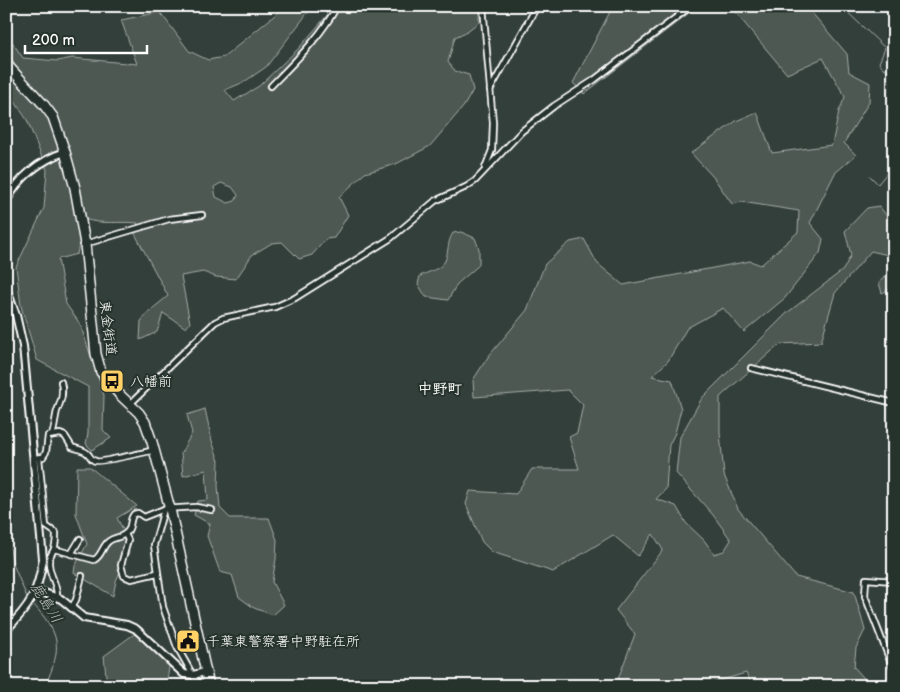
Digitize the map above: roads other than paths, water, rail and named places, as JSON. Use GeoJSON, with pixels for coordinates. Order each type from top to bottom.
{"type":"FeatureCollection","features":[{"type":"Feature","properties":{"kind":"highway","name":"東金街道"},"geometry":{"type":"LineString","coordinates":[[6,61],[53,117],[65,152],[75,188],[86,244],[98,363],[101,372],[112,387],[139,413],[145,422],[155,450],[208,686]]}},
{"type":"Feature","properties":{"kind":"main road"},"geometry":{"type":"LineString","coordinates":[[6,202],[18,184],[34,168],[53,156],[65,152]]}},
{"type":"Feature","properties":{"kind":"main road"},"geometry":{"type":"LineString","coordinates":[[6,288],[16,314],[23,346],[37,458],[46,559],[36,590],[30,601],[6,630]]}},
{"type":"Feature","properties":{"kind":"main road"},"geometry":{"type":"LineString","coordinates":[[36,590],[57,597],[84,618],[127,625],[136,629],[180,671],[193,675],[205,672]]}},
{"type":"Feature","properties":{"kind":"street"},"geometry":{"type":"LineString","coordinates":[[271,86],[325,26],[337,6]]}},
{"type":"Feature","properties":{"kind":"street"},"geometry":{"type":"LineString","coordinates":[[483,6],[493,123],[492,150],[484,172]]}},
{"type":"Feature","properties":{"kind":"street"},"geometry":{"type":"LineString","coordinates":[[490,92],[537,6]]}},
{"type":"Feature","properties":{"kind":"street"},"geometry":{"type":"LineString","coordinates":[[130,404],[215,322],[223,318],[275,307],[295,298],[391,238],[435,201],[466,187],[484,172],[522,131],[554,106],[594,80],[691,6]]}},
{"type":"Feature","properties":{"kind":"street"},"geometry":{"type":"LineString","coordinates":[[86,244],[169,219],[202,215]]}},
{"type":"Feature","properties":{"kind":"street"},"geometry":{"type":"LineString","coordinates":[[751,368],[894,403]]}},
{"type":"Feature","properties":{"kind":"street"},"geometry":{"type":"LineString","coordinates":[[52,435],[63,393],[61,382]]}},
{"type":"Feature","properties":{"kind":"street"},"geometry":{"type":"LineString","coordinates":[[57,597],[57,590],[46,559],[54,549],[56,533],[46,526],[37,458],[43,457],[46,452],[48,436],[60,434],[66,436],[72,447],[84,451],[91,460],[98,462],[155,450]]}},
{"type":"Feature","properties":{"kind":"street"},"geometry":{"type":"LineString","coordinates":[[54,549],[96,559],[109,541],[125,534],[129,528],[130,518],[134,514],[138,513],[144,517],[167,509],[196,507],[212,510]]}},
{"type":"Feature","properties":{"kind":"street"},"geometry":{"type":"LineString","coordinates":[[167,509],[154,545],[157,573],[165,615],[177,646],[199,686]]}},
{"type":"Feature","properties":{"kind":"street"},"geometry":{"type":"LineString","coordinates":[[125,534],[128,540],[121,565],[124,576],[131,579],[157,573]]}},
{"type":"Feature","properties":{"kind":"street"},"geometry":{"type":"LineString","coordinates":[[72,554],[80,539]]}},
{"type":"Feature","properties":{"kind":"street"},"geometry":{"type":"LineString","coordinates":[[71,608],[76,600],[82,576]]}},
{"type":"Feature","properties":{"kind":"street"},"geometry":{"type":"LineString","coordinates":[[894,581],[866,580],[865,596],[894,671]]}},
{"type":"Feature","properties":{"kind":"waterway"},"geometry":{"type":"LineString","coordinates":[[841,6],[885,48],[879,63],[894,74]]}},
{"type":"Feature","properties":{"kind":"waterway"},"geometry":{"type":"LineString","coordinates":[[870,176],[878,184],[894,164]]}},
{"type":"Feature","properties":{"kind":"waterway","name":"鹿島川"},"geometry":{"type":"LineString","coordinates":[[6,529],[13,564],[28,600]]}},
{"type":"Feature","properties":{"kind":"waterway","name":"鹿島川"},"geometry":{"type":"LineString","coordinates":[[31,602],[48,623],[56,641],[55,660],[45,686]]}},
{"type":"Feature","properties":{"kind":"place","name":"八幡前"},"geometry":{"type":"Point","coordinates":[112,381]}},
{"type":"Feature","properties":{"kind":"place","name":"千葉東警察署中野駐在所"},"geometry":{"type":"Point","coordinates":[188,641]}},
{"type":"Feature","properties":{"kind":"district","name":"中野町"},"geometry":{"type":"Point","coordinates":[440,389]}}]}
